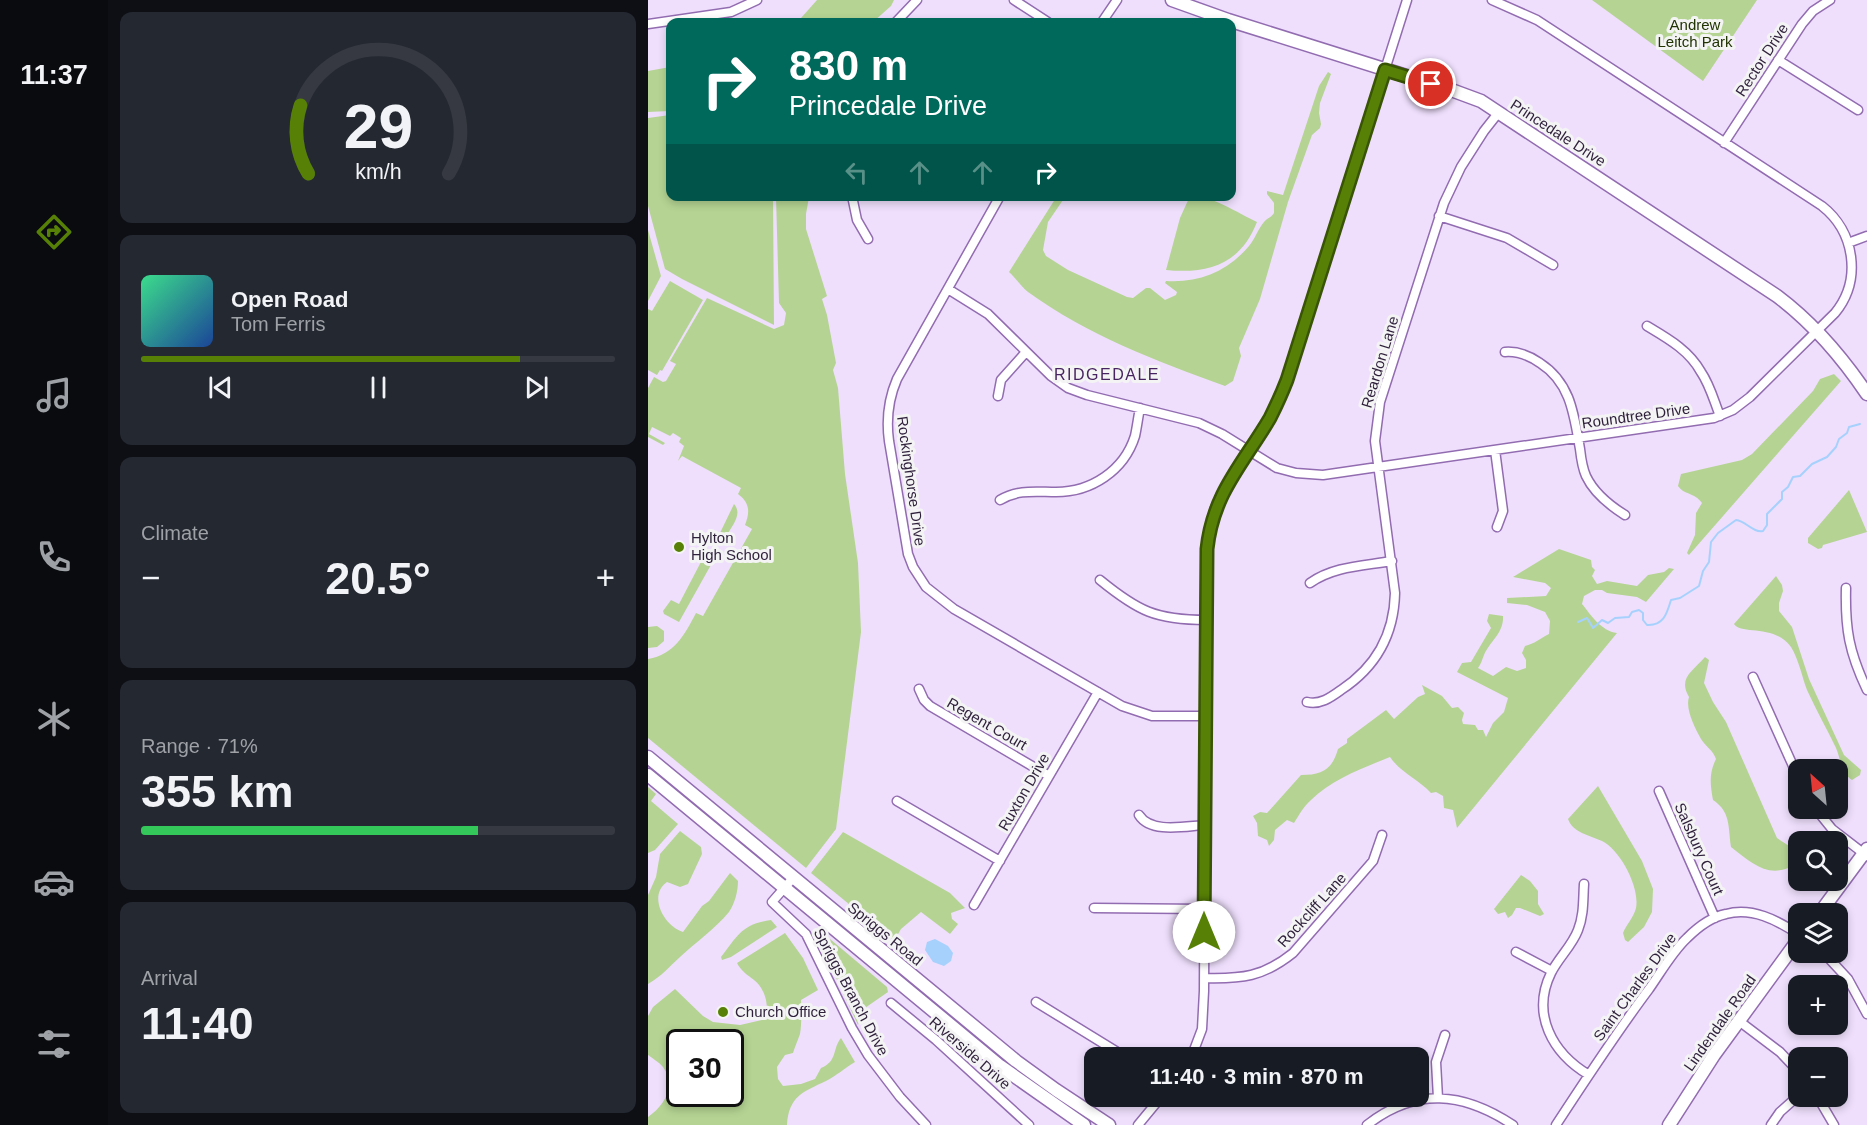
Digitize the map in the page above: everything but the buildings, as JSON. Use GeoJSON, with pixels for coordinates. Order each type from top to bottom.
{"type":"FeatureCollection","features":[{"type":"Feature","properties":{"kind":"main road","name":"Princedale Drive"},"geometry":{"type":"LineString","coordinates":[[1172,0],[1222,18]]}},
{"type":"Feature","properties":{"kind":"main road","name":"Princedale Drive"},"geometry":{"type":"LineString","coordinates":[[1236,23],[1472,98],[1499,112],[1788,304],[1837,353],[1867,394]]}},
{"type":"Feature","properties":{"kind":"main road","name":"Spriggs Road"},"geometry":{"type":"LineString","coordinates":[[648,757],[1000,1066],[1084,1125]]}},
{"type":"Feature","properties":{"kind":"main road","name":"Spriggs Road"},"geometry":{"type":"LineString","coordinates":[[648,775],[1016,1061],[1109,1125]]}},
{"type":"Feature","properties":{"kind":"main road"},"geometry":{"type":"LineString","coordinates":[[1827,903],[1866,852]]}},
{"type":"Feature","properties":{"kind":"main road","name":"Lindendale Road"},"geometry":{"type":"LineString","coordinates":[[1669,1125],[1714,1055],[1788,954]]}},
{"type":"Feature","properties":{"kind":"street"},"geometry":{"type":"LineString","coordinates":[[690,18],[731,12],[757,0]]}},
{"type":"Feature","properties":{"kind":"street"},"geometry":{"type":"LineString","coordinates":[[900,18],[917,0]]}},
{"type":"Feature","properties":{"kind":"street"},"geometry":{"type":"LineString","coordinates":[[1014,0],[1042,18]]}},
{"type":"Feature","properties":{"kind":"street"},"geometry":{"type":"LineString","coordinates":[[1105,18],[1117,0]]}},
{"type":"Feature","properties":{"kind":"street"},"geometry":{"type":"LineString","coordinates":[[1195,1047],[1202,1029],[1204,978],[1207,549],[1211,522],[1222,494],[1269,419],[1287,380],[1407,0]]}},
{"type":"Feature","properties":{"kind":"street","name":"Roundtree Drive"},"geometry":{"type":"LineString","coordinates":[[948,289],[988,314],[1051,376],[1068,388],[1207,426],[1271,465],[1296,473],[1323,475],[1578,439],[1708,420],[1733,410],[1750,398],[1839,308],[1847,293],[1853,272],[1848,243],[1839,225],[1827,210],[1537,20],[1492,0]]}},
{"type":"Feature","properties":{"kind":"street","name":"Rector Drive"},"geometry":{"type":"LineString","coordinates":[[1724,143],[1809,15],[1830,0]]}},
{"type":"Feature","properties":{"kind":"street"},"geometry":{"type":"LineString","coordinates":[[648,24],[666,21]]}},
{"type":"Feature","properties":{"kind":"street"},"geometry":{"type":"LineString","coordinates":[[1778,60],[1858,110]]}},
{"type":"Feature","properties":{"kind":"street","name":"Reardon Lane"},"geometry":{"type":"LineString","coordinates":[[1307,702],[1318,702],[1331,697],[1358,677],[1376,658],[1384,645],[1393,620],[1395,593],[1392,561],[1375,432],[1380,402],[1439,216],[1461,167],[1499,112]]}},
{"type":"Feature","properties":{"kind":"street"},"geometry":{"type":"LineString","coordinates":[[853,201],[857,220],[868,239]]}},
{"type":"Feature","properties":{"kind":"street","name":"Rockinghorse Drive"},"geometry":{"type":"LineString","coordinates":[[997,201],[897,379],[888,411],[888,441],[908,554],[913,567],[926,587],[947,605],[1122,706],[1142,714],[1205,716]]}},
{"type":"Feature","properties":{"kind":"street"},"geometry":{"type":"LineString","coordinates":[[1439,216],[1506,238],[1552,265]]}},
{"type":"Feature","properties":{"kind":"street"},"geometry":{"type":"LineString","coordinates":[[1848,243],[1867,236]]}},
{"type":"Feature","properties":{"kind":"street"},"geometry":{"type":"LineString","coordinates":[[1647,326],[1679,347],[1696,364],[1704,377],[1720,416]]}},
{"type":"Feature","properties":{"kind":"street"},"geometry":{"type":"LineString","coordinates":[[998,396],[1001,380],[1026,352]]}},
{"type":"Feature","properties":{"kind":"street"},"geometry":{"type":"LineString","coordinates":[[1505,352],[1519,353],[1532,358],[1551,371],[1558,379],[1572,405],[1584,470],[1591,485],[1605,500],[1625,515]]}},
{"type":"Feature","properties":{"kind":"street"},"geometry":{"type":"LineString","coordinates":[[1000,500],[1020,492],[1068,492],[1102,479],[1119,464],[1130,447],[1140,408]]}},
{"type":"Feature","properties":{"kind":"street"},"geometry":{"type":"LineString","coordinates":[[1495,450],[1503,511],[1497,527]]}},
{"type":"Feature","properties":{"kind":"street"},"geometry":{"type":"LineString","coordinates":[[1310,583],[1330,572],[1392,561]]}},
{"type":"Feature","properties":{"kind":"street"},"geometry":{"type":"LineString","coordinates":[[1100,580],[1132,604],[1148,612],[1173,619],[1206,620]]}},
{"type":"Feature","properties":{"kind":"street"},"geometry":{"type":"LineString","coordinates":[[1846,588],[1845,618],[1849,645],[1867,690]]}},
{"type":"Feature","properties":{"kind":"street"},"geometry":{"type":"LineString","coordinates":[[1753,677],[1790,759]]}},
{"type":"Feature","properties":{"kind":"street","name":"Regent Court"},"geometry":{"type":"LineString","coordinates":[[919,689],[930,706],[1049,776]]}},
{"type":"Feature","properties":{"kind":"street","name":"Ruxton Drive"},"geometry":{"type":"LineString","coordinates":[[974,905],[1098,692]]}},
{"type":"Feature","properties":{"kind":"street","name":"Salsbury Court"},"geometry":{"type":"LineString","coordinates":[[1659,791],[1714,918]]}},
{"type":"Feature","properties":{"kind":"street"},"geometry":{"type":"LineString","coordinates":[[897,801],[1000,861]]}},
{"type":"Feature","properties":{"kind":"street"},"geometry":{"type":"LineString","coordinates":[[1139,815],[1144,822],[1155,826],[1205,825]]}},
{"type":"Feature","properties":{"kind":"street"},"geometry":{"type":"LineString","coordinates":[[1824,819],[1832,829],[1866,852]]}},
{"type":"Feature","properties":{"kind":"street","name":"Rockcliff Lane"},"geometry":{"type":"LineString","coordinates":[[1204,978],[1234,979],[1258,975],[1282,963],[1373,861],[1382,835]]}},
{"type":"Feature","properties":{"kind":"street","name":"Spriggs Branch Drive"},"geometry":{"type":"LineString","coordinates":[[789,883],[772,902],[806,934],[868,1055],[900,1097],[926,1125]]}},
{"type":"Feature","properties":{"kind":"street"},"geometry":{"type":"LineString","coordinates":[[1584,884],[1583,912],[1579,927],[1568,949],[1552,971],[1544,997],[1544,1011],[1548,1030],[1554,1042],[1568,1060],[1589,1074]]}},
{"type":"Feature","properties":{"kind":"street"},"geometry":{"type":"LineString","coordinates":[[1094,908],[1204,909]]}},
{"type":"Feature","properties":{"kind":"street","name":"Saint Charles Drive"},"geometry":{"type":"LineString","coordinates":[[1556,1125],[1589,1074],[1681,944],[1696,929],[1714,918],[1732,913],[1759,915],[1788,928]]}},
{"type":"Feature","properties":{"kind":"street"},"geometry":{"type":"LineString","coordinates":[[1516,952],[1552,971]]}},
{"type":"Feature","properties":{"kind":"street"},"geometry":{"type":"LineString","coordinates":[[1833,963],[1848,979],[1867,1014]]}},
{"type":"Feature","properties":{"kind":"street"},"geometry":{"type":"LineString","coordinates":[[1036,1002],[1109,1047]]}},
{"type":"Feature","properties":{"kind":"street","name":"Riverside Drive"},"geometry":{"type":"LineString","coordinates":[[891,1003],[944,1047],[1029,1125]]}},
{"type":"Feature","properties":{"kind":"street"},"geometry":{"type":"LineString","coordinates":[[1739,1021],[1788,1060]]}},
{"type":"Feature","properties":{"kind":"street"},"geometry":{"type":"LineString","coordinates":[[1437,1098],[1436,1062],[1445,1035]]}},
{"type":"Feature","properties":{"kind":"street"},"geometry":{"type":"LineString","coordinates":[[1367,1125],[1390,1109],[1402,1104],[1414,1100],[1437,1098],[1454,1099],[1477,1106],[1498,1115],[1513,1125]]}},
{"type":"Feature","properties":{"kind":"street"},"geometry":{"type":"LineString","coordinates":[[1771,1125],[1788,1105]]}},
{"type":"Feature","properties":{"kind":"street"},"geometry":{"type":"LineString","coordinates":[[1138,1125],[1153,1107]]}},
{"type":"Feature","properties":{"kind":"street"},"geometry":{"type":"LineString","coordinates":[[1823,1107],[1834,1125]]}},
{"type":"Feature","properties":{"kind":"green space"},"geometry":{"type":"Polygon","coordinates":[[[817,0],[894,0],[891,6],[878,18],[801,18],[817,0]]]}},
{"type":"Feature","properties":{"kind":"green space","name":"Andrew Leitch Park"},"geometry":{"type":"Polygon","coordinates":[[[1592,0],[1757,0],[1703,81],[1592,0]]]}},
{"type":"Feature","properties":{"kind":"green space"},"geometry":{"type":"Polygon","coordinates":[[[666,68],[666,111],[648,112],[648,71],[666,68]]]}},
{"type":"Feature","properties":{"kind":"green space"},"geometry":{"type":"Polygon","coordinates":[[[1328,72],[1331,74],[1320,103],[1320,128],[1312,135],[1288,202],[1260,299],[1239,348],[1241,356],[1233,381],[1225,386],[1148,357],[1098,334],[1028,292],[1009,272],[1054,201],[1062,201],[1048,222],[1043,250],[1046,256],[1068,270],[1127,297],[1133,298],[1146,288],[1150,288],[1165,300],[1176,295],[1177,292],[1165,283],[1166,281],[1201,278],[1222,269],[1249,246],[1265,221],[1274,213],[1274,203],[1267,191],[1283,195],[1319,86],[1328,72]]]}},
{"type":"Feature","properties":{"kind":"green space"},"geometry":{"type":"Polygon","coordinates":[[[666,116],[666,201],[773,201],[774,325],[665,269],[648,206],[648,118],[666,116]]]}},
{"type":"Feature","properties":{"kind":"green space","name":"Hylton High School"},"geometry":{"type":"Polygon","coordinates":[[[776,201],[808,201],[806,229],[827,296],[822,299],[836,363],[833,370],[838,388],[845,474],[858,563],[861,632],[836,829],[806,868],[648,738],[648,659],[657,657],[672,648],[683,636],[696,613],[703,616],[752,529],[745,525],[748,508],[738,494],[741,488],[682,456],[678,461],[684,446],[679,442],[681,438],[673,433],[670,436],[652,427],[649,434],[665,443],[663,445],[648,437],[648,388],[654,377],[663,382],[666,381],[676,364],[670,361],[707,298],[774,329],[784,325],[786,313],[779,303],[776,201]]]}},
{"type":"Feature","properties":{"kind":"green space"},"geometry":{"type":"Polygon","coordinates":[[[1188,201],[1213,201],[1257,222],[1242,248],[1221,264],[1196,270],[1166,270],[1180,218],[1188,201]]]}},
{"type":"Feature","properties":{"kind":"green space"},"geometry":{"type":"Polygon","coordinates":[[[648,230],[661,276],[648,301],[648,230]]]}},
{"type":"Feature","properties":{"kind":"green space"},"geometry":{"type":"Polygon","coordinates":[[[670,281],[703,300],[662,371],[660,370],[657,375],[648,370],[648,309],[652,311],[670,281]]]}},
{"type":"Feature","properties":{"kind":"green space"},"geometry":{"type":"Polygon","coordinates":[[[1834,374],[1841,381],[1689,555],[1687,553],[1695,535],[1696,513],[1702,503],[1678,486],[1681,474],[1742,460],[1752,454],[1813,391],[1820,379],[1834,374]]]}},
{"type":"Feature","properties":{"kind":"green space"},"geometry":{"type":"Polygon","coordinates":[[[1849,490],[1867,532],[1823,545],[1818,549],[1808,543],[1808,538],[1849,490]]]}},
{"type":"Feature","properties":{"kind":"green space"},"geometry":{"type":"Polygon","coordinates":[[[734,504],[737,516],[727,535],[724,536],[720,533],[734,504]]]}},
{"type":"Feature","properties":{"kind":"green space"},"geometry":{"type":"Polygon","coordinates":[[[1559,549],[1591,560],[1595,570],[1592,576],[1597,584],[1607,581],[1637,586],[1648,575],[1664,572],[1669,568],[1674,569],[1646,602],[1637,597],[1607,593],[1602,590],[1595,590],[1584,596],[1582,604],[1601,626],[1617,633],[1457,828],[1453,810],[1444,808],[1443,796],[1436,792],[1431,793],[1390,757],[1328,786],[1306,805],[1294,823],[1287,820],[1275,830],[1274,840],[1269,846],[1267,840],[1258,836],[1257,823],[1253,816],[1260,812],[1267,813],[1301,775],[1315,774],[1325,770],[1333,762],[1338,749],[1347,743],[1347,739],[1386,710],[1394,719],[1418,697],[1425,694],[1422,685],[1442,696],[1452,708],[1458,707],[1464,713],[1463,724],[1475,725],[1478,730],[1483,730],[1486,737],[1493,723],[1504,712],[1508,698],[1457,672],[1462,663],[1471,662],[1491,628],[1487,621],[1489,614],[1503,616],[1503,622],[1478,668],[1493,676],[1506,667],[1517,671],[1526,668],[1526,660],[1522,653],[1525,646],[1549,634],[1550,621],[1545,612],[1527,605],[1507,603],[1507,598],[1546,596],[1551,588],[1545,583],[1513,577],[1559,549]]]}},
{"type":"Feature","properties":{"kind":"green space"},"geometry":{"type":"Polygon","coordinates":[[[703,558],[712,563],[679,622],[664,614],[663,611],[671,600],[679,604],[703,558]]]}},
{"type":"Feature","properties":{"kind":"green space"},"geometry":{"type":"Polygon","coordinates":[[[1776,576],[1783,591],[1779,611],[1792,627],[1809,679],[1844,755],[1861,770],[1860,775],[1852,780],[1848,777],[1848,759],[1840,759],[1807,690],[1791,647],[1776,635],[1744,629],[1734,624],[1776,576]]]}},
{"type":"Feature","properties":{"kind":"green space"},"geometry":{"type":"Polygon","coordinates":[[[657,626],[664,631],[664,641],[657,647],[648,648],[648,627],[657,626]]]}},
{"type":"Feature","properties":{"kind":"green space"},"geometry":{"type":"Polygon","coordinates":[[[1705,657],[1709,660],[1704,683],[1726,722],[1777,838],[1788,845],[1788,868],[1770,870],[1762,868],[1731,847],[1726,815],[1713,800],[1711,774],[1716,759],[1701,739],[1689,713],[1689,697],[1685,685],[1688,676],[1705,657]]]}},
{"type":"Feature","properties":{"kind":"green space"},"geometry":{"type":"Polygon","coordinates":[[[1598,786],[1642,861],[1653,889],[1652,912],[1644,927],[1628,942],[1623,933],[1636,908],[1632,880],[1622,861],[1609,846],[1578,831],[1568,819],[1598,786]]]}},
{"type":"Feature","properties":{"kind":"green space"},"geometry":{"type":"Polygon","coordinates":[[[648,787],[656,794],[651,801],[678,824],[655,850],[648,853],[648,787]]]}},
{"type":"Feature","properties":{"kind":"green space"},"geometry":{"type":"Polygon","coordinates":[[[680,831],[701,847],[702,854],[688,884],[680,887],[667,882],[661,888],[658,902],[669,923],[683,932],[730,873],[738,881],[737,893],[724,918],[648,984],[648,895],[656,877],[660,854],[680,831]]]}},
{"type":"Feature","properties":{"kind":"green space"},"geometry":{"type":"Polygon","coordinates":[[[843,832],[950,893],[965,908],[951,913],[952,919],[958,924],[950,934],[921,912],[901,929],[894,941],[811,873],[843,832]]]}},
{"type":"Feature","properties":{"kind":"green space"},"geometry":{"type":"Polygon","coordinates":[[[1521,875],[1538,891],[1538,904],[1544,914],[1540,916],[1516,908],[1508,918],[1505,912],[1498,914],[1494,909],[1521,875]]]}},
{"type":"Feature","properties":{"kind":"green space"},"geometry":{"type":"Polygon","coordinates":[[[771,920],[777,927],[731,957],[722,960],[721,957],[742,932],[753,924],[771,920]]]}},
{"type":"Feature","properties":{"kind":"green space"},"geometry":{"type":"Polygon","coordinates":[[[785,933],[803,958],[818,990],[801,1000],[801,1025],[793,1053],[785,1055],[777,1067],[778,1079],[783,1086],[801,1084],[815,1079],[821,1068],[830,1062],[841,1038],[855,1062],[799,1096],[791,1107],[787,1125],[648,1125],[648,1117],[666,1096],[666,1107],[744,1107],[744,1029],[666,1029],[666,1072],[658,1062],[648,1055],[648,1016],[653,1007],[675,989],[703,1016],[713,1022],[740,1025],[766,1019],[767,1007],[763,992],[757,982],[737,963],[785,933]]]}},
{"type":"Feature","properties":{"kind":"green space"},"geometry":{"type":"Polygon","coordinates":[[[830,939],[887,987],[888,992],[862,1010],[858,1025],[824,952],[824,941],[830,939]]]}},
{"type":"Feature","properties":{"kind":"water"},"geometry":{"type":"Polygon","coordinates":[[[935,939],[948,946],[953,953],[951,961],[944,966],[933,962],[925,950],[927,942],[935,939]]]}},
{"type":"Feature","properties":{"kind":"waterway"},"geometry":{"type":"LineString","coordinates":[[1578,622],[1587,618],[1593,628],[1602,620],[1608,623],[1615,618],[1629,617],[1632,612],[1639,610],[1643,613],[1643,620],[1647,625],[1661,621],[1671,600],[1680,598],[1699,586],[1703,571],[1709,562],[1711,542],[1718,533],[1736,520],[1763,531],[1767,525],[1767,514],[1782,499],[1782,492],[1788,487],[1793,477],[1800,476],[1812,464],[1827,457],[1836,447],[1839,439],[1847,433],[1849,427],[1860,424]]}},
{"type":"Feature","properties":{"kind":"place","name":"Hylton High School"},"geometry":{"type":"Point","coordinates":[679,547]}},
{"type":"Feature","properties":{"kind":"place","name":"Church Office"},"geometry":{"type":"Point","coordinates":[723,1012]}},
{"type":"Feature","properties":{"kind":"district","name":"RIDGEDALE"},"geometry":{"type":"Point","coordinates":[1107,374]}},
{"type":"Feature","properties":{"kind":"route"},"geometry":{"type":"LineString","coordinates":[[1204,932],[1207,549],[1211,522],[1226,486],[1269,419],[1287,380],[1385,70],[1431,84]]}}]}
